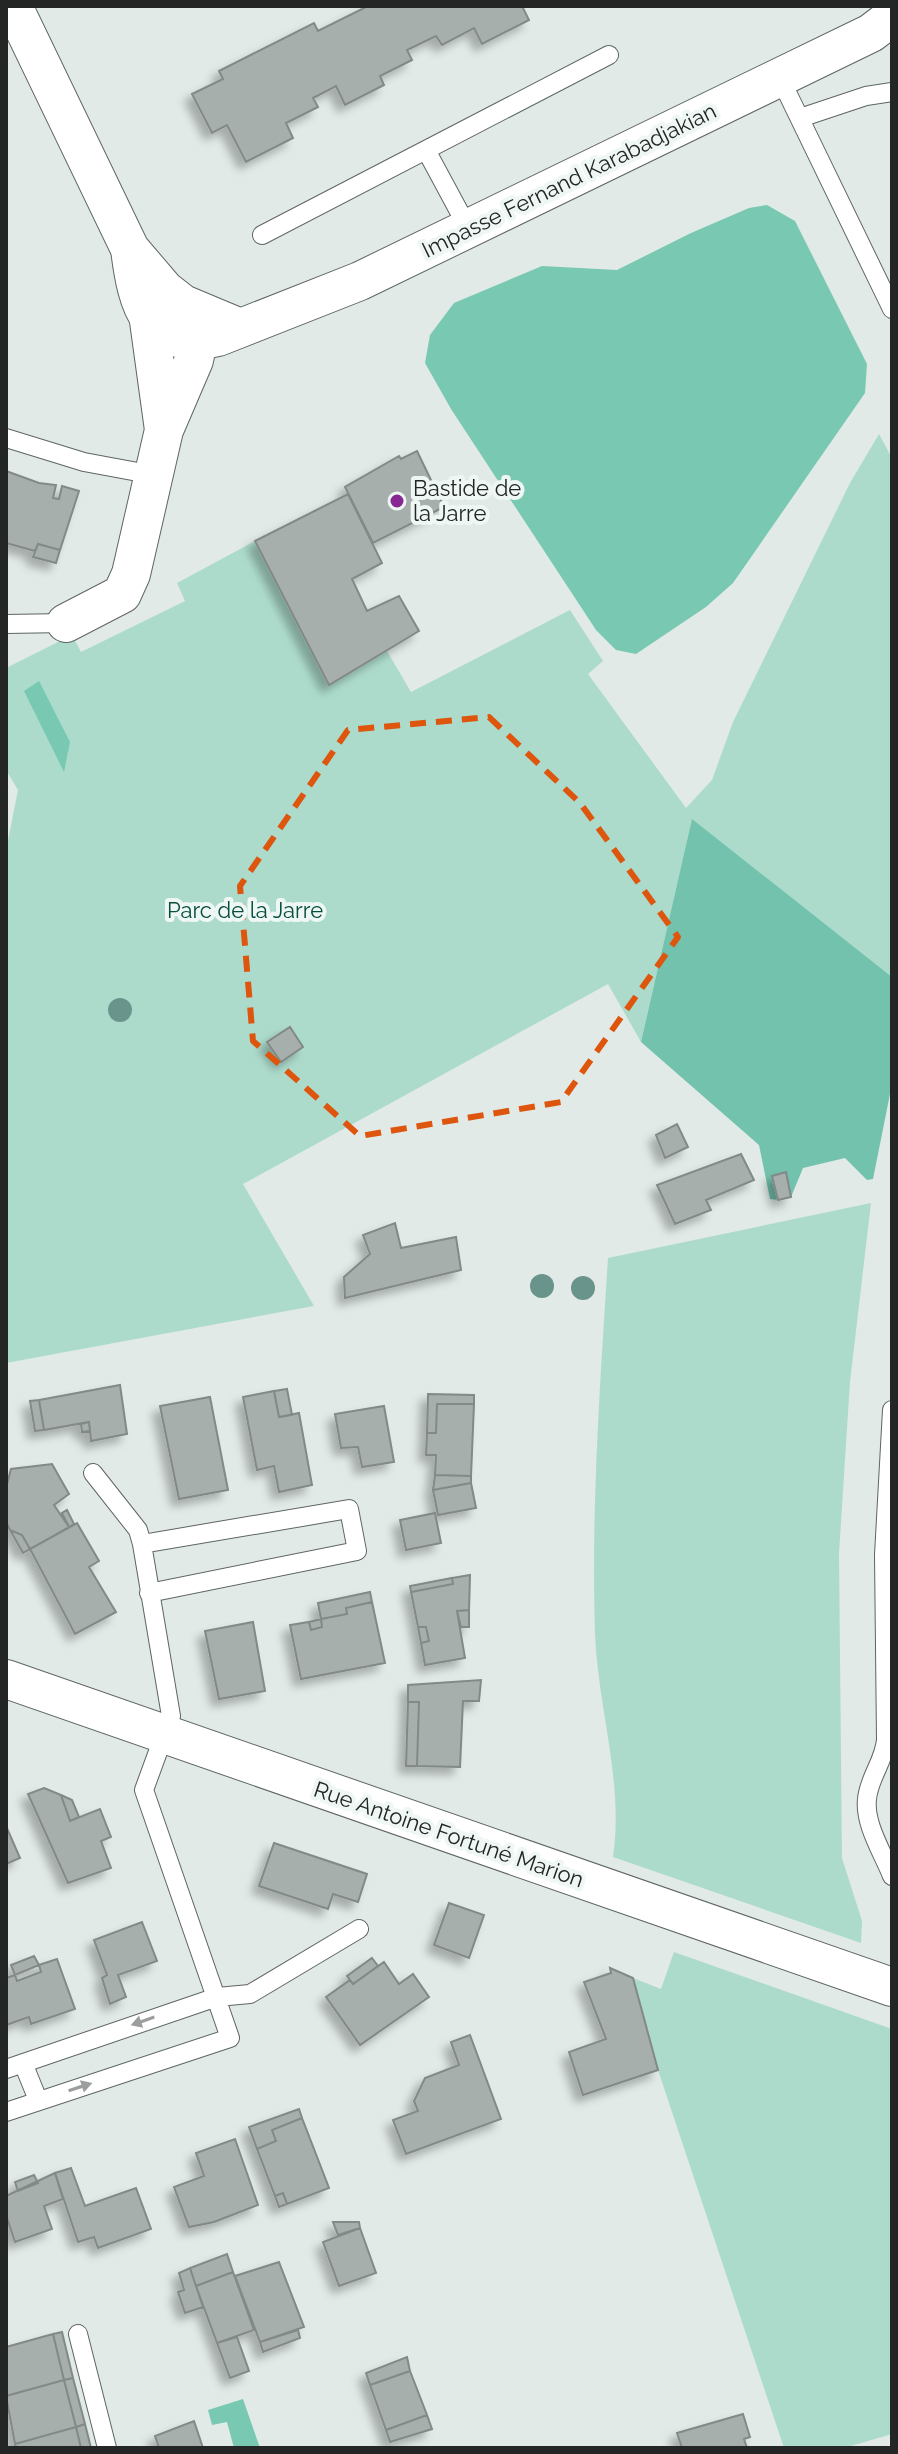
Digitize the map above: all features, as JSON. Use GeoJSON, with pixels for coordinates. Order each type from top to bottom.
{"type":"FeatureCollection","features":[{"type":"Feature","properties":{"kind":"street"},"geometry":{"type":"LineString","coordinates":[[13,6],[130,249],[148,272],[183,304],[238,327]]}},
{"type":"Feature","properties":{"kind":"street","name":"Impasse Fernand Karabadjakian"},"geometry":{"type":"LineString","coordinates":[[198,342],[334,293],[871,33],[892,17]]}},
{"type":"Feature","properties":{"kind":"street"},"geometry":{"type":"LineString","coordinates":[[130,249],[135,289],[149,321],[164,430]]}},
{"type":"Feature","properties":{"kind":"street"},"geometry":{"type":"LineString","coordinates":[[66,623],[122,594],[131,574],[164,430],[182,395],[198,342],[183,304]]}},
{"type":"Feature","properties":{"kind":"street"},"geometry":{"type":"LineString","coordinates":[[149,321],[179,340],[198,342]]}},
{"type":"Feature","properties":{"kind":"street","name":"Rue Antoine Fortuné Marion"},"geometry":{"type":"LineString","coordinates":[[6,1679],[892,1987]]}},
{"type":"Feature","properties":{"kind":"lane"},"geometry":{"type":"LineString","coordinates":[[262,235],[609,55]]}},
{"type":"Feature","properties":{"kind":"lane"},"geometry":{"type":"LineString","coordinates":[[780,78],[892,309]]}},
{"type":"Feature","properties":{"kind":"lane"},"geometry":{"type":"LineString","coordinates":[[800,118],[866,96],[892,92]]}},
{"type":"Feature","properties":{"kind":"lane"},"geometry":{"type":"LineString","coordinates":[[426,150],[468,228]]}},
{"type":"Feature","properties":{"kind":"lane"},"geometry":{"type":"LineString","coordinates":[[6,438],[84,462],[154,475]]}},
{"type":"Feature","properties":{"kind":"lane"},"geometry":{"type":"LineString","coordinates":[[6,624],[66,623]]}},
{"type":"Feature","properties":{"kind":"lane"},"geometry":{"type":"LineString","coordinates":[[892,1410],[884,1555],[885,1756],[874,1773],[867,1800],[869,1820],[892,1876]]}},
{"type":"Feature","properties":{"kind":"lane"},"geometry":{"type":"LineString","coordinates":[[6,2112],[230,2038],[144,1790],[171,1716],[142,1544],[138,1530],[93,1473]]}},
{"type":"Feature","properties":{"kind":"lane"},"geometry":{"type":"LineString","coordinates":[[142,1544],[349,1509],[357,1551],[149,1593]]}},
{"type":"Feature","properties":{"kind":"lane"},"geometry":{"type":"LineString","coordinates":[[38,2100],[14,2066],[217,1997],[250,1994],[359,1929]]}},
{"type":"Feature","properties":{"kind":"lane"},"geometry":{"type":"LineString","coordinates":[[78,2334],[107,2448]]}},
{"type":"Feature","properties":{"kind":"highlighted area"},"geometry":{"type":"Polygon","coordinates":[[[489,717],[580,803],[678,937],[561,1102],[360,1136],[253,1041],[240,886],[348,730],[489,717]]]}},
{"type":"Feature","properties":{"kind":"green space","name":"Parc de la Jarre"},"geometry":{"type":"Polygon","coordinates":[[[879,434],[892,458],[892,977],[692,820],[641,1042],[608,984],[243,1184],[314,1306],[6,1363],[6,851],[18,790],[6,770],[6,668],[72,635],[81,652],[185,601],[177,583],[255,541],[329,685],[387,651],[411,692],[570,610],[603,661],[588,674],[686,808],[712,780],[733,722],[850,483],[879,434]]]}},
{"type":"Feature","properties":{"kind":"green space"},"geometry":{"type":"Polygon","coordinates":[[[871,1203],[850,1382],[839,1553],[842,1858],[862,1921],[861,1943],[613,1857],[615,1801],[597,1662],[594,1540],[608,1258],[871,1203]]]}},
{"type":"Feature","properties":{"kind":"green space"},"geometry":{"type":"Polygon","coordinates":[[[674,1952],[892,2029],[892,2434],[844,2448],[784,2448],[658,2070],[633,1978],[661,1989],[674,1952]]]}},
{"type":"Feature","properties":{"kind":"shaded area"},"geometry":{"type":"Polygon","coordinates":[[[767,205],[795,221],[867,364],[865,393],[733,583],[706,607],[636,654],[616,650],[596,630],[451,409],[425,363],[430,335],[454,303],[542,266],[617,270],[691,233],[749,208],[767,205]]]}},
{"type":"Feature","properties":{"kind":"shaded area"},"geometry":{"type":"Polygon","coordinates":[[[39,681],[70,742],[64,772],[24,691],[39,681]]]}},
{"type":"Feature","properties":{"kind":"shaded area"},"geometry":{"type":"Polygon","coordinates":[[[692,819],[892,977],[892,1084],[873,1179],[867,1180],[845,1158],[803,1168],[791,1197],[786,1173],[773,1175],[778,1200],[770,1199],[759,1145],[641,1042],[692,819]]]}},
{"type":"Feature","properties":{"kind":"shaded area"},"geometry":{"type":"Polygon","coordinates":[[[243,2399],[260,2448],[234,2448],[227,2422],[212,2425],[208,2410],[243,2399]]]}},
{"type":"Feature","properties":{"kind":"building"},"geometry":{"type":"Polygon","coordinates":[[[368,6],[522,6],[529,20],[482,44],[474,28],[442,45],[436,36],[407,50],[412,60],[380,76],[384,85],[345,105],[336,86],[313,98],[318,107],[286,123],[293,138],[246,162],[227,125],[212,133],[192,94],[223,79],[219,71],[314,23],[318,31],[368,6]]]}},
{"type":"Feature","properties":{"kind":"building","name":"Bastide de la Jarre"},"geometry":{"type":"Polygon","coordinates":[[[417,451],[444,507],[373,543],[345,487],[399,456],[401,459],[417,451]]]}},
{"type":"Feature","properties":{"kind":"building"},"geometry":{"type":"Polygon","coordinates":[[[6,471],[39,483],[56,485],[53,498],[59,499],[62,486],[79,491],[60,550],[38,544],[35,551],[6,543],[6,471]]]}},
{"type":"Feature","properties":{"kind":"building"},"geometry":{"type":"Polygon","coordinates":[[[348,494],[382,563],[352,579],[367,611],[399,596],[419,631],[329,685],[255,541],[348,494]]]}},
{"type":"Feature","properties":{"kind":"building"},"geometry":{"type":"Polygon","coordinates":[[[38,544],[60,550],[56,563],[33,557],[38,544]]]}},
{"type":"Feature","properties":{"kind":"building"},"geometry":{"type":"Polygon","coordinates":[[[290,1027],[303,1047],[281,1062],[267,1042],[290,1027]]]}},
{"type":"Feature","properties":{"kind":"building"},"geometry":{"type":"Polygon","coordinates":[[[677,1124],[688,1147],[665,1158],[656,1135],[677,1124]]]}},
{"type":"Feature","properties":{"kind":"building"},"geometry":{"type":"Polygon","coordinates":[[[741,1154],[754,1180],[706,1200],[711,1210],[675,1224],[657,1185],[741,1154]]]}},
{"type":"Feature","properties":{"kind":"building"},"geometry":{"type":"Polygon","coordinates":[[[786,1172],[791,1197],[778,1200],[772,1176],[786,1172]]]}},
{"type":"Feature","properties":{"kind":"building"},"geometry":{"type":"Polygon","coordinates":[[[395,1223],[401,1248],[456,1237],[461,1270],[345,1298],[344,1277],[370,1254],[363,1235],[395,1223]]]}},
{"type":"Feature","properties":{"kind":"building"},"geometry":{"type":"Polygon","coordinates":[[[120,1385],[127,1434],[91,1441],[89,1422],[44,1430],[39,1400],[120,1385]]]}},
{"type":"Feature","properties":{"kind":"building"},"geometry":{"type":"Polygon","coordinates":[[[287,1389],[292,1415],[279,1417],[274,1391],[287,1389]]]}},
{"type":"Feature","properties":{"kind":"building"},"geometry":{"type":"Polygon","coordinates":[[[274,1391],[279,1417],[299,1413],[312,1485],[279,1492],[274,1466],[257,1470],[243,1397],[274,1391]]]}},
{"type":"Feature","properties":{"kind":"building"},"geometry":{"type":"Polygon","coordinates":[[[428,1394],[474,1395],[474,1404],[437,1404],[436,1433],[427,1433],[428,1394]]]}},
{"type":"Feature","properties":{"kind":"building"},"geometry":{"type":"Polygon","coordinates":[[[210,1397],[228,1490],[179,1499],[160,1406],[210,1397]]]}},
{"type":"Feature","properties":{"kind":"building"},"geometry":{"type":"Polygon","coordinates":[[[39,1400],[44,1430],[35,1431],[30,1401],[39,1400]]]}},
{"type":"Feature","properties":{"kind":"building"},"geometry":{"type":"Polygon","coordinates":[[[437,1404],[474,1404],[471,1476],[435,1475],[436,1455],[426,1455],[427,1433],[436,1433],[437,1404]]]}},
{"type":"Feature","properties":{"kind":"building"},"geometry":{"type":"Polygon","coordinates":[[[384,1406],[394,1462],[362,1467],[358,1447],[341,1448],[335,1414],[384,1406]]]}},
{"type":"Feature","properties":{"kind":"building"},"geometry":{"type":"Polygon","coordinates":[[[89,1422],[90,1431],[82,1432],[81,1424],[89,1422]]]}},
{"type":"Feature","properties":{"kind":"building"},"geometry":{"type":"Polygon","coordinates":[[[52,1464],[69,1494],[54,1505],[69,1527],[30,1549],[22,1535],[10,1530],[6,1522],[6,1488],[11,1469],[52,1464]]]}},
{"type":"Feature","properties":{"kind":"building"},"geometry":{"type":"Polygon","coordinates":[[[435,1475],[471,1476],[471,1483],[433,1490],[435,1475]]]}},
{"type":"Feature","properties":{"kind":"building"},"geometry":{"type":"Polygon","coordinates":[[[471,1483],[476,1508],[438,1515],[433,1490],[471,1483]]]}},
{"type":"Feature","properties":{"kind":"building"},"geometry":{"type":"Polygon","coordinates":[[[67,1510],[74,1524],[69,1527],[62,1513],[67,1510]]]}},
{"type":"Feature","properties":{"kind":"building"},"geometry":{"type":"Polygon","coordinates":[[[435,1513],[441,1543],[406,1550],[400,1520],[435,1513]]]}},
{"type":"Feature","properties":{"kind":"building"},"geometry":{"type":"Polygon","coordinates":[[[77,1523],[99,1561],[89,1567],[116,1612],[75,1634],[30,1549],[77,1523]]]}},
{"type":"Feature","properties":{"kind":"building"},"geometry":{"type":"Polygon","coordinates":[[[10,1530],[22,1535],[30,1549],[23,1553],[10,1530]]]}},
{"type":"Feature","properties":{"kind":"building"},"geometry":{"type":"Polygon","coordinates":[[[470,1575],[469,1610],[457,1611],[465,1658],[425,1665],[421,1643],[429,1641],[426,1627],[418,1627],[411,1592],[453,1584],[452,1578],[470,1575]]]}},
{"type":"Feature","properties":{"kind":"building"},"geometry":{"type":"Polygon","coordinates":[[[452,1578],[453,1584],[411,1592],[410,1586],[452,1578]]]}},
{"type":"Feature","properties":{"kind":"building"},"geometry":{"type":"Polygon","coordinates":[[[370,1592],[372,1602],[346,1608],[347,1614],[321,1619],[318,1603],[370,1592]]]}},
{"type":"Feature","properties":{"kind":"building"},"geometry":{"type":"Polygon","coordinates":[[[372,1602],[385,1663],[301,1679],[290,1625],[309,1622],[311,1630],[322,1627],[321,1619],[347,1614],[346,1608],[372,1602]]]}},
{"type":"Feature","properties":{"kind":"building"},"geometry":{"type":"Polygon","coordinates":[[[469,1610],[469,1627],[461,1627],[457,1611],[469,1610]]]}},
{"type":"Feature","properties":{"kind":"building"},"geometry":{"type":"Polygon","coordinates":[[[321,1619],[322,1627],[311,1630],[309,1622],[321,1619]]]}},
{"type":"Feature","properties":{"kind":"building"},"geometry":{"type":"Polygon","coordinates":[[[253,1622],[265,1691],[219,1699],[205,1631],[253,1622]]]}},
{"type":"Feature","properties":{"kind":"building"},"geometry":{"type":"Polygon","coordinates":[[[418,1627],[426,1627],[429,1641],[421,1643],[418,1627]]]}},
{"type":"Feature","properties":{"kind":"building"},"geometry":{"type":"Polygon","coordinates":[[[481,1680],[479,1701],[463,1701],[460,1767],[417,1766],[419,1702],[408,1702],[408,1685],[481,1680]]]}},
{"type":"Feature","properties":{"kind":"building"},"geometry":{"type":"Polygon","coordinates":[[[408,1702],[419,1702],[417,1766],[406,1766],[408,1702]]]}},
{"type":"Feature","properties":{"kind":"building"},"geometry":{"type":"Polygon","coordinates":[[[44,1788],[61,1795],[70,1821],[100,1809],[111,1837],[101,1841],[111,1868],[68,1883],[28,1794],[44,1788]]]}},
{"type":"Feature","properties":{"kind":"building"},"geometry":{"type":"Polygon","coordinates":[[[61,1795],[72,1800],[79,1817],[70,1821],[61,1795]]]}},
{"type":"Feature","properties":{"kind":"building"},"geometry":{"type":"Polygon","coordinates":[[[6,1826],[20,1858],[6,1864],[6,1826]]]}},
{"type":"Feature","properties":{"kind":"building"},"geometry":{"type":"Polygon","coordinates":[[[274,1843],[367,1874],[358,1902],[333,1894],[328,1909],[259,1886],[274,1843]]]}},
{"type":"Feature","properties":{"kind":"building"},"geometry":{"type":"Polygon","coordinates":[[[449,1903],[484,1915],[469,1958],[434,1945],[449,1903]]]}},
{"type":"Feature","properties":{"kind":"building"},"geometry":{"type":"Polygon","coordinates":[[[142,1922],[157,1961],[118,1975],[126,1997],[110,2004],[102,1978],[107,1975],[94,1940],[142,1922]]]}},
{"type":"Feature","properties":{"kind":"building"},"geometry":{"type":"Polygon","coordinates":[[[34,1956],[39,1965],[15,1975],[11,1965],[34,1956]]]}},
{"type":"Feature","properties":{"kind":"building"},"geometry":{"type":"Polygon","coordinates":[[[372,1958],[378,1966],[353,1984],[347,1976],[372,1958]]]}},
{"type":"Feature","properties":{"kind":"building"},"geometry":{"type":"Polygon","coordinates":[[[57,1959],[75,2009],[31,2024],[29,2017],[6,2025],[6,1978],[15,1975],[17,1981],[41,1972],[39,1965],[57,1959]]]}},
{"type":"Feature","properties":{"kind":"building"},"geometry":{"type":"Polygon","coordinates":[[[384,1962],[399,1984],[413,1974],[429,1997],[360,2045],[326,1997],[350,1980],[353,1984],[384,1962]]]}},
{"type":"Feature","properties":{"kind":"building"},"geometry":{"type":"Polygon","coordinates":[[[610,1968],[633,1978],[658,2070],[583,2095],[569,2052],[606,2039],[584,1982],[611,1973],[610,1968]]]}},
{"type":"Feature","properties":{"kind":"building"},"geometry":{"type":"Polygon","coordinates":[[[470,2035],[501,2119],[406,2154],[393,2120],[418,2111],[414,2101],[425,2078],[459,2065],[451,2042],[470,2035]]]}},
{"type":"Feature","properties":{"kind":"building"},"geometry":{"type":"Polygon","coordinates":[[[299,2109],[302,2118],[272,2130],[276,2141],[257,2149],[249,2127],[299,2109]]]}},
{"type":"Feature","properties":{"kind":"building"},"geometry":{"type":"Polygon","coordinates":[[[302,2118],[329,2188],[287,2204],[283,2193],[275,2196],[257,2149],[276,2141],[272,2130],[302,2118]]]}},
{"type":"Feature","properties":{"kind":"building"},"geometry":{"type":"Polygon","coordinates":[[[235,2139],[258,2205],[214,2222],[189,2227],[174,2187],[204,2176],[196,2153],[235,2139]]]}},
{"type":"Feature","properties":{"kind":"building"},"geometry":{"type":"Polygon","coordinates":[[[71,2168],[85,2206],[136,2188],[151,2229],[98,2248],[94,2237],[78,2242],[55,2173],[71,2168]]]}},
{"type":"Feature","properties":{"kind":"building"},"geometry":{"type":"Polygon","coordinates":[[[55,2173],[63,2199],[44,2206],[52,2229],[15,2242],[6,2215],[6,2196],[55,2173]]]}},
{"type":"Feature","properties":{"kind":"building"},"geometry":{"type":"Polygon","coordinates":[[[34,2175],[38,2183],[18,2191],[15,2182],[34,2175]]]}},
{"type":"Feature","properties":{"kind":"building"},"geometry":{"type":"Polygon","coordinates":[[[283,2193],[287,2204],[279,2207],[275,2196],[283,2193]]]}},
{"type":"Feature","properties":{"kind":"building"},"geometry":{"type":"Polygon","coordinates":[[[333,2222],[359,2222],[360,2228],[338,2235],[333,2222]]]}},
{"type":"Feature","properties":{"kind":"building"},"geometry":{"type":"Polygon","coordinates":[[[360,2228],[376,2273],[339,2286],[323,2242],[360,2228]]]}},
{"type":"Feature","properties":{"kind":"building"},"geometry":{"type":"Polygon","coordinates":[[[227,2254],[233,2272],[196,2286],[190,2268],[227,2254]]]}},
{"type":"Feature","properties":{"kind":"building"},"geometry":{"type":"Polygon","coordinates":[[[279,2262],[304,2327],[260,2342],[235,2276],[279,2262]]]}},
{"type":"Feature","properties":{"kind":"building"},"geometry":{"type":"Polygon","coordinates":[[[190,2268],[203,2307],[185,2313],[178,2292],[184,2290],[179,2273],[190,2268]]]}},
{"type":"Feature","properties":{"kind":"building"},"geometry":{"type":"Polygon","coordinates":[[[233,2272],[254,2330],[217,2343],[196,2286],[233,2272]]]}},
{"type":"Feature","properties":{"kind":"building"},"geometry":{"type":"Polygon","coordinates":[[[298,2330],[300,2338],[263,2352],[260,2342],[298,2330]]]}},
{"type":"Feature","properties":{"kind":"building"},"geometry":{"type":"Polygon","coordinates":[[[62,2332],[73,2378],[64,2380],[53,2334],[62,2332]]]}},
{"type":"Feature","properties":{"kind":"building"},"geometry":{"type":"Polygon","coordinates":[[[53,2334],[64,2380],[6,2396],[6,2347],[53,2334]]]}},
{"type":"Feature","properties":{"kind":"building"},"geometry":{"type":"Polygon","coordinates":[[[237,2337],[249,2371],[230,2378],[217,2343],[237,2337]]]}},
{"type":"Feature","properties":{"kind":"building"},"geometry":{"type":"Polygon","coordinates":[[[407,2357],[410,2371],[370,2385],[366,2373],[407,2357]]]}},
{"type":"Feature","properties":{"kind":"building"},"geometry":{"type":"Polygon","coordinates":[[[410,2371],[427,2415],[386,2430],[370,2385],[410,2371]]]}},
{"type":"Feature","properties":{"kind":"building"},"geometry":{"type":"Polygon","coordinates":[[[73,2378],[85,2424],[76,2427],[64,2380],[73,2378]]]}},
{"type":"Feature","properties":{"kind":"building"},"geometry":{"type":"Polygon","coordinates":[[[64,2380],[76,2427],[15,2444],[6,2396],[64,2380]]]}},
{"type":"Feature","properties":{"kind":"building"},"geometry":{"type":"Polygon","coordinates":[[[743,2414],[750,2437],[744,2439],[747,2448],[682,2448],[677,2433],[743,2414]]]}},
{"type":"Feature","properties":{"kind":"building"},"geometry":{"type":"Polygon","coordinates":[[[427,2415],[432,2429],[390,2442],[386,2430],[427,2415]]]}},
{"type":"Feature","properties":{"kind":"building"},"geometry":{"type":"Polygon","coordinates":[[[194,2421],[203,2448],[159,2448],[155,2436],[194,2421]]]}},
{"type":"Feature","properties":{"kind":"building"},"geometry":{"type":"Polygon","coordinates":[[[85,2424],[91,2448],[81,2448],[76,2427],[85,2424]]]}},
{"type":"Feature","properties":{"kind":"building"},"geometry":{"type":"Polygon","coordinates":[[[76,2427],[81,2448],[16,2448],[15,2444],[76,2427]]]}},
{"type":"Feature","properties":{"kind":"place","name":"Bastide de la Jarre"},"geometry":{"type":"Point","coordinates":[397,501]}}]}
